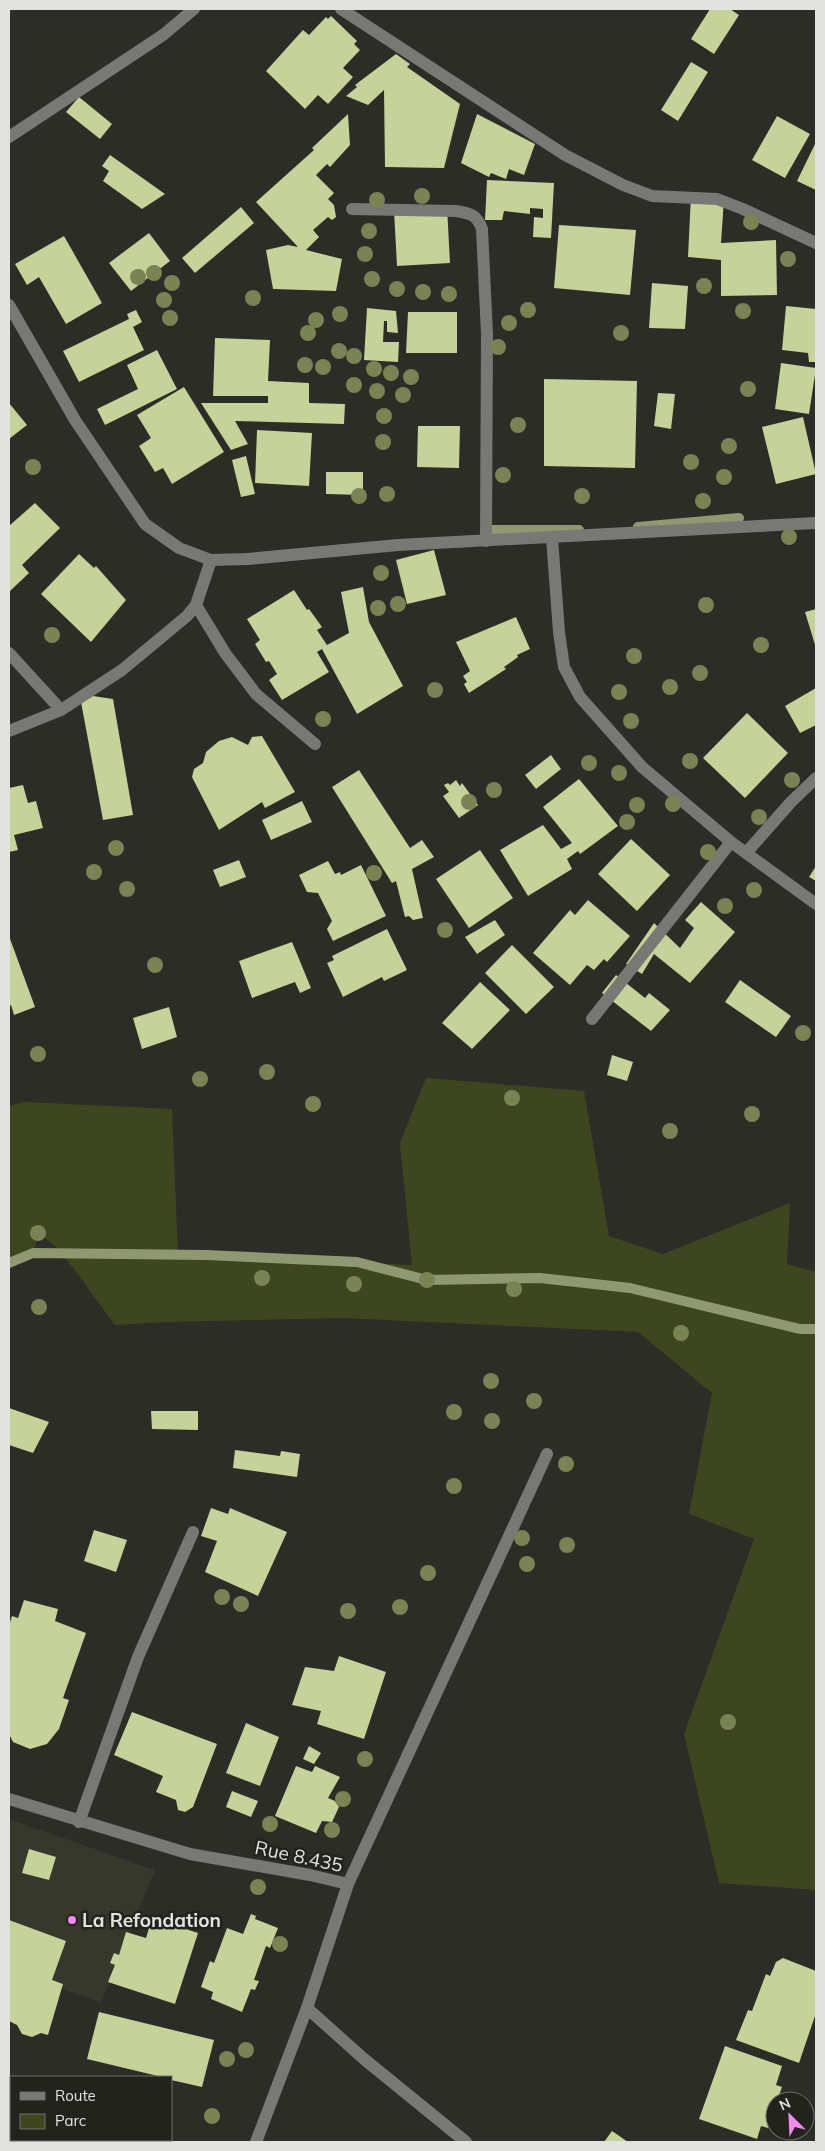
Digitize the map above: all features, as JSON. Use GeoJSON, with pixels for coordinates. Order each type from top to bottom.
{"type":"FeatureCollection","features":[{"type":"Feature","properties":{"kind":"street"},"geometry":{"type":"LineString","coordinates":[[9,137],[163,36],[194,9]]}},
{"type":"Feature","properties":{"kind":"street"},"geometry":{"type":"LineString","coordinates":[[341,9],[565,156],[623,185],[652,196],[717,199],[743,208],[816,243]]}},
{"type":"Feature","properties":{"kind":"street"},"geometry":{"type":"LineString","coordinates":[[352,209],[455,211],[470,213],[479,220],[482,229],[487,334],[486,541]]}},
{"type":"Feature","properties":{"kind":"street"},"geometry":{"type":"LineString","coordinates":[[9,305],[74,420],[145,524],[179,548],[210,560],[247,559],[398,545],[816,523]]}},
{"type":"Feature","properties":{"kind":"street"},"geometry":{"type":"LineString","coordinates":[[552,538],[559,632],[564,667],[580,697],[642,767],[731,842],[816,904]]}},
{"type":"Feature","properties":{"kind":"street"},"geometry":{"type":"LineString","coordinates":[[9,731],[61,710],[122,670],[187,616],[196,605],[210,560]]}},
{"type":"Feature","properties":{"kind":"street"},"geometry":{"type":"LineString","coordinates":[[196,605],[225,653],[256,694],[315,744]]}},
{"type":"Feature","properties":{"kind":"street"},"geometry":{"type":"LineString","coordinates":[[9,653],[61,710]]}},
{"type":"Feature","properties":{"kind":"street"},"geometry":{"type":"LineString","coordinates":[[746,853],[791,802],[816,778]]}},
{"type":"Feature","properties":{"kind":"street"},"geometry":{"type":"LineString","coordinates":[[592,1019],[731,842]]}},
{"type":"Feature","properties":{"kind":"street"},"geometry":{"type":"LineString","coordinates":[[348,1884],[547,1454]]}},
{"type":"Feature","properties":{"kind":"street"},"geometry":{"type":"LineString","coordinates":[[79,1822],[138,1657],[193,1532]]}},
{"type":"Feature","properties":{"kind":"street","name":"Rue 8.435"},"geometry":{"type":"LineString","coordinates":[[9,1799],[79,1822],[190,1854],[310,1875],[348,1884],[307,2008],[256,2142]]}},
{"type":"Feature","properties":{"kind":"street"},"geometry":{"type":"LineString","coordinates":[[307,2008],[364,2059],[466,2142]]}},
{"type":"Feature","properties":{"kind":"shaded area","name":"La Refondation"},"geometry":{"type":"Polygon","coordinates":[[[9,1819],[155,1870],[101,2003],[9,1969],[9,1819]]]}},
{"type":"Feature","properties":{"kind":"green space"},"geometry":{"type":"Polygon","coordinates":[[[426,1078],[584,1091],[609,1236],[663,1254],[790,1203],[787,1264],[816,1272],[816,1890],[719,1883],[684,1734],[754,1539],[689,1514],[712,1393],[638,1332],[344,1318],[115,1325],[60,1250],[39,1233],[33,1253],[9,1265],[9,1106],[25,1102],[172,1109],[178,1254],[412,1265],[400,1143],[426,1078]]]}},
{"type":"Feature","properties":{"kind":"building"},"geometry":{"type":"Polygon","coordinates":[[[710,9],[730,9],[739,15],[714,54],[691,39],[710,9]]]}},
{"type":"Feature","properties":{"kind":"building"},"geometry":{"type":"Polygon","coordinates":[[[331,16],[357,41],[354,44],[360,50],[343,68],[353,77],[328,104],[318,95],[305,109],[266,71],[303,30],[309,35],[326,17],[328,19],[331,16]]]}},
{"type":"Feature","properties":{"kind":"building"},"geometry":{"type":"Polygon","coordinates":[[[396,54],[410,64],[407,67],[460,104],[444,168],[385,167],[384,90],[368,105],[346,96],[357,87],[355,85],[396,54]]]}},
{"type":"Feature","properties":{"kind":"building"},"geometry":{"type":"Polygon","coordinates":[[[691,62],[708,72],[678,121],[661,110],[691,62]]]}},
{"type":"Feature","properties":{"kind":"building"},"geometry":{"type":"Polygon","coordinates":[[[79,97],[112,124],[100,139],[66,112],[79,97]]]}},
{"type":"Feature","properties":{"kind":"building"},"geometry":{"type":"Polygon","coordinates":[[[348,114],[350,145],[330,167],[327,164],[316,175],[334,193],[328,199],[334,205],[336,217],[332,220],[328,217],[313,230],[319,237],[306,250],[342,259],[336,291],[273,289],[266,250],[288,245],[298,247],[256,202],[314,150],[312,148],[348,114]]]}},
{"type":"Feature","properties":{"kind":"building"},"geometry":{"type":"Polygon","coordinates":[[[477,114],[535,144],[524,175],[509,169],[506,179],[491,173],[489,177],[461,163],[477,114]]]}},
{"type":"Feature","properties":{"kind":"building"},"geometry":{"type":"Polygon","coordinates":[[[777,116],[810,134],[785,178],[752,160],[777,116]]]}},
{"type":"Feature","properties":{"kind":"building"},"geometry":{"type":"Polygon","coordinates":[[[816,142],[816,190],[797,181],[816,142]]]}},
{"type":"Feature","properties":{"kind":"building"},"geometry":{"type":"Polygon","coordinates":[[[110,155],[165,194],[142,209],[103,181],[109,171],[102,166],[110,155]]]}},
{"type":"Feature","properties":{"kind":"building"},"geometry":{"type":"Polygon","coordinates":[[[487,180],[554,183],[551,238],[533,237],[534,217],[543,218],[543,209],[530,208],[530,214],[504,211],[502,220],[485,220],[487,180]]]}},
{"type":"Feature","properties":{"kind":"building"},"geometry":{"type":"Polygon","coordinates":[[[691,195],[724,199],[721,243],[776,240],[777,295],[721,296],[721,260],[688,257],[691,195]]]}},
{"type":"Feature","properties":{"kind":"building"},"geometry":{"type":"Polygon","coordinates":[[[241,207],[254,223],[195,273],[182,258],[241,207]]]}},
{"type":"Feature","properties":{"kind":"building"},"geometry":{"type":"Polygon","coordinates":[[[447,207],[450,263],[397,266],[394,211],[447,207]]]}},
{"type":"Feature","properties":{"kind":"building"},"geometry":{"type":"Polygon","coordinates":[[[559,225],[636,230],[630,295],[554,288],[559,225]]]}},
{"type":"Feature","properties":{"kind":"building"},"geometry":{"type":"Polygon","coordinates":[[[149,233],[170,261],[131,291],[109,263],[149,233]]]}},
{"type":"Feature","properties":{"kind":"building"},"geometry":{"type":"Polygon","coordinates":[[[64,236],[102,303],[66,324],[39,277],[27,285],[15,264],[64,236]]]}},
{"type":"Feature","properties":{"kind":"building"},"geometry":{"type":"Polygon","coordinates":[[[652,283],[688,286],[685,329],[649,328],[652,283]]]}},
{"type":"Feature","properties":{"kind":"building"},"geometry":{"type":"Polygon","coordinates":[[[786,306],[816,309],[816,362],[809,362],[808,353],[782,350],[786,306]]]}},
{"type":"Feature","properties":{"kind":"building"},"geometry":{"type":"Polygon","coordinates":[[[367,308],[396,311],[398,333],[387,332],[387,321],[384,321],[383,342],[399,342],[398,362],[364,360],[367,308]]]}},
{"type":"Feature","properties":{"kind":"building"},"geometry":{"type":"Polygon","coordinates":[[[136,310],[142,322],[133,327],[144,350],[79,382],[63,351],[129,319],[127,314],[136,310]]]}},
{"type":"Feature","properties":{"kind":"building"},"geometry":{"type":"Polygon","coordinates":[[[408,312],[457,312],[457,353],[406,353],[408,312]]]}},
{"type":"Feature","properties":{"kind":"building"},"geometry":{"type":"Polygon","coordinates":[[[215,338],[270,340],[268,381],[309,383],[309,403],[345,404],[344,424],[235,421],[248,444],[231,450],[201,403],[268,403],[268,396],[213,396],[215,338]]]}},
{"type":"Feature","properties":{"kind":"building"},"geometry":{"type":"Polygon","coordinates":[[[157,350],[177,389],[105,425],[97,409],[138,389],[127,365],[157,350]]]}},
{"type":"Feature","properties":{"kind":"building"},"geometry":{"type":"Polygon","coordinates":[[[781,363],[816,368],[809,414],[775,409],[781,363]]]}},
{"type":"Feature","properties":{"kind":"building"},"geometry":{"type":"Polygon","coordinates":[[[544,379],[637,381],[635,468],[544,466],[544,379]]]}},
{"type":"Feature","properties":{"kind":"building"},"geometry":{"type":"Polygon","coordinates":[[[184,387],[224,452],[172,484],[163,468],[155,472],[139,446],[151,438],[137,415],[184,387]]]}},
{"type":"Feature","properties":{"kind":"building"},"geometry":{"type":"Polygon","coordinates":[[[658,393],[675,394],[671,429],[654,426],[658,393]]]}},
{"type":"Feature","properties":{"kind":"building"},"geometry":{"type":"Polygon","coordinates":[[[9,403],[27,425],[9,439],[9,403]]]}},
{"type":"Feature","properties":{"kind":"building"},"geometry":{"type":"Polygon","coordinates":[[[803,417],[816,474],[776,484],[762,427],[803,417]]]}},
{"type":"Feature","properties":{"kind":"building"},"geometry":{"type":"Polygon","coordinates":[[[418,426],[460,426],[459,468],[417,467],[418,426]]]}},
{"type":"Feature","properties":{"kind":"building"},"geometry":{"type":"Polygon","coordinates":[[[257,430],[312,433],[309,486],[255,483],[257,430]]]}},
{"type":"Feature","properties":{"kind":"building"},"geometry":{"type":"Polygon","coordinates":[[[246,456],[255,494],[241,497],[232,460],[246,456]]]}},
{"type":"Feature","properties":{"kind":"building"},"geometry":{"type":"Polygon","coordinates":[[[326,472],[363,472],[363,495],[326,494],[326,472]]]}},
{"type":"Feature","properties":{"kind":"building"},"geometry":{"type":"Polygon","coordinates":[[[35,503],[60,528],[22,565],[29,573],[9,592],[9,526],[35,503]]]}},
{"type":"Feature","properties":{"kind":"building"},"geometry":{"type":"Polygon","coordinates":[[[434,550],[446,595],[407,604],[396,560],[434,550]]]}},
{"type":"Feature","properties":{"kind":"building"},"geometry":{"type":"Polygon","coordinates":[[[79,554],[94,568],[96,566],[126,600],[91,642],[41,594],[79,554]]]}},
{"type":"Feature","properties":{"kind":"building"},"geometry":{"type":"Polygon","coordinates":[[[363,587],[369,622],[403,686],[357,714],[322,649],[317,652],[329,672],[282,700],[269,680],[277,674],[269,661],[266,662],[255,644],[260,640],[247,619],[294,590],[307,610],[309,609],[322,627],[317,630],[327,645],[349,633],[341,592],[363,587]]]}},
{"type":"Feature","properties":{"kind":"building"},"geometry":{"type":"Polygon","coordinates":[[[816,609],[816,648],[805,612],[816,609]]]}},
{"type":"Feature","properties":{"kind":"building"},"geometry":{"type":"Polygon","coordinates":[[[516,617],[530,649],[517,655],[518,657],[504,667],[506,669],[469,693],[464,684],[467,682],[463,676],[470,671],[456,642],[516,617]]]}},
{"type":"Feature","properties":{"kind":"building"},"geometry":{"type":"Polygon","coordinates":[[[816,688],[816,725],[800,733],[785,706],[816,688]]]}},
{"type":"Feature","properties":{"kind":"building"},"geometry":{"type":"Polygon","coordinates":[[[93,696],[113,699],[133,815],[103,820],[81,702],[93,696]]]}},
{"type":"Feature","properties":{"kind":"building"},"geometry":{"type":"Polygon","coordinates":[[[747,713],[788,753],[745,798],[703,758],[747,713]]]}},
{"type":"Feature","properties":{"kind":"building"},"geometry":{"type":"Polygon","coordinates":[[[262,736],[295,792],[265,808],[262,802],[219,830],[192,777],[194,769],[203,763],[206,752],[219,741],[232,737],[248,745],[252,737],[262,736]]]}},
{"type":"Feature","properties":{"kind":"building"},"geometry":{"type":"Polygon","coordinates":[[[551,755],[561,769],[536,789],[525,775],[551,755]]]}},
{"type":"Feature","properties":{"kind":"building"},"geometry":{"type":"Polygon","coordinates":[[[359,770],[410,848],[422,840],[434,857],[412,869],[423,918],[413,920],[409,916],[405,917],[396,881],[392,883],[332,787],[359,770]]]}},
{"type":"Feature","properties":{"kind":"building"},"geometry":{"type":"Polygon","coordinates":[[[579,779],[618,826],[580,854],[578,851],[567,859],[572,869],[528,896],[500,850],[543,825],[561,849],[572,843],[543,807],[579,779]]]}},
{"type":"Feature","properties":{"kind":"building"},"geometry":{"type":"Polygon","coordinates":[[[456,780],[460,786],[462,783],[478,805],[459,818],[443,796],[449,792],[444,785],[448,783],[450,785],[456,780]]]}},
{"type":"Feature","properties":{"kind":"building"},"geometry":{"type":"Polygon","coordinates":[[[23,785],[28,803],[36,801],[43,828],[14,835],[18,850],[9,852],[9,788],[23,785]]]}},
{"type":"Feature","properties":{"kind":"building"},"geometry":{"type":"Polygon","coordinates":[[[302,801],[312,822],[271,840],[262,820],[302,801]]]}},
{"type":"Feature","properties":{"kind":"building"},"geometry":{"type":"Polygon","coordinates":[[[631,839],[670,875],[637,911],[598,874],[631,839]]]}},
{"type":"Feature","properties":{"kind":"building"},"geometry":{"type":"Polygon","coordinates":[[[480,850],[513,898],[469,928],[436,879],[480,850]]]}},
{"type":"Feature","properties":{"kind":"building"},"geometry":{"type":"Polygon","coordinates":[[[239,860],[246,877],[220,887],[213,870],[239,860]]]}},
{"type":"Feature","properties":{"kind":"building"},"geometry":{"type":"Polygon","coordinates":[[[328,861],[335,874],[340,872],[341,875],[361,865],[386,916],[333,941],[327,929],[332,921],[318,893],[307,892],[299,875],[328,861]]]}},
{"type":"Feature","properties":{"kind":"building"},"geometry":{"type":"Polygon","coordinates":[[[816,866],[816,881],[809,877],[816,866]]]}},
{"type":"Feature","properties":{"kind":"building"},"geometry":{"type":"Polygon","coordinates":[[[588,900],[630,936],[607,962],[604,959],[594,970],[587,965],[570,985],[533,953],[570,910],[575,915],[588,900]]]}},
{"type":"Feature","properties":{"kind":"building"},"geometry":{"type":"Polygon","coordinates":[[[701,902],[735,932],[690,983],[654,954],[642,974],[626,964],[654,923],[680,948],[694,928],[685,920],[701,902]]]}},
{"type":"Feature","properties":{"kind":"building"},"geometry":{"type":"Polygon","coordinates":[[[495,920],[505,935],[477,954],[465,937],[495,920]]]}},
{"type":"Feature","properties":{"kind":"building"},"geometry":{"type":"Polygon","coordinates":[[[387,929],[407,970],[384,981],[382,977],[343,997],[327,963],[334,960],[332,956],[387,929]]]}},
{"type":"Feature","properties":{"kind":"building"},"geometry":{"type":"Polygon","coordinates":[[[9,936],[35,1007],[14,1015],[11,1005],[9,1006],[9,936]]]}},
{"type":"Feature","properties":{"kind":"building"},"geometry":{"type":"Polygon","coordinates":[[[292,942],[311,988],[300,993],[295,982],[252,998],[239,961],[292,942]]]}},
{"type":"Feature","properties":{"kind":"building"},"geometry":{"type":"Polygon","coordinates":[[[512,945],[554,987],[526,1014],[485,973],[512,945]]]}},
{"type":"Feature","properties":{"kind":"building"},"geometry":{"type":"Polygon","coordinates":[[[616,975],[645,998],[649,993],[670,1010],[651,1031],[602,993],[616,975]]]}},
{"type":"Feature","properties":{"kind":"building"},"geometry":{"type":"Polygon","coordinates":[[[740,980],[791,1016],[776,1037],[725,1002],[740,980]]]}},
{"type":"Feature","properties":{"kind":"building"},"geometry":{"type":"Polygon","coordinates":[[[480,982],[510,1010],[472,1049],[442,1023],[480,982]]]}},
{"type":"Feature","properties":{"kind":"building"},"geometry":{"type":"Polygon","coordinates":[[[169,1007],[177,1037],[142,1049],[133,1018],[169,1007]]]}},
{"type":"Feature","properties":{"kind":"building"},"geometry":{"type":"Polygon","coordinates":[[[612,1055],[633,1062],[627,1081],[607,1075],[612,1055]]]}},
{"type":"Feature","properties":{"kind":"building"},"geometry":{"type":"Polygon","coordinates":[[[9,1408],[49,1422],[33,1453],[9,1445],[9,1408]]]}},
{"type":"Feature","properties":{"kind":"building"},"geometry":{"type":"Polygon","coordinates":[[[151,1411],[198,1411],[198,1430],[152,1429],[151,1411]]]}},
{"type":"Feature","properties":{"kind":"building"},"geometry":{"type":"Polygon","coordinates":[[[235,1450],[280,1456],[281,1451],[300,1454],[297,1477],[233,1468],[235,1450]]]}},
{"type":"Feature","properties":{"kind":"building"},"geometry":{"type":"Polygon","coordinates":[[[211,1508],[228,1514],[230,1508],[287,1532],[258,1596],[205,1572],[217,1541],[201,1536],[211,1508]]]}},
{"type":"Feature","properties":{"kind":"building"},"geometry":{"type":"Polygon","coordinates":[[[94,1530],[127,1540],[116,1572],[84,1561],[94,1530]]]}},
{"type":"Feature","properties":{"kind":"building"},"geometry":{"type":"Polygon","coordinates":[[[24,1600],[58,1609],[55,1621],[86,1633],[63,1698],[69,1700],[59,1729],[47,1744],[30,1749],[13,1742],[9,1734],[9,1625],[12,1616],[18,1618],[24,1600]]]}},
{"type":"Feature","properties":{"kind":"building"},"geometry":{"type":"Polygon","coordinates":[[[339,1656],[386,1672],[364,1739],[317,1724],[321,1711],[292,1705],[305,1667],[334,1671],[339,1656]]]}},
{"type":"Feature","properties":{"kind":"building"},"geometry":{"type":"Polygon","coordinates":[[[132,1712],[217,1744],[193,1807],[185,1812],[178,1810],[176,1800],[156,1792],[163,1776],[114,1755],[132,1712]]]}},
{"type":"Feature","properties":{"kind":"building"},"geometry":{"type":"Polygon","coordinates":[[[246,1723],[279,1737],[260,1786],[226,1773],[246,1723]]]}},
{"type":"Feature","properties":{"kind":"building"},"geometry":{"type":"Polygon","coordinates":[[[309,1746],[321,1753],[314,1764],[303,1759],[309,1746]]]}},
{"type":"Feature","properties":{"kind":"building"},"geometry":{"type":"Polygon","coordinates":[[[296,1766],[312,1772],[315,1766],[340,1777],[328,1798],[335,1801],[339,1807],[332,1822],[322,1821],[316,1833],[275,1816],[296,1766]]]}},
{"type":"Feature","properties":{"kind":"building"},"geometry":{"type":"Polygon","coordinates":[[[232,1791],[258,1801],[251,1817],[226,1807],[232,1791]]]}},
{"type":"Feature","properties":{"kind":"building"},"geometry":{"type":"Polygon","coordinates":[[[29,1849],[56,1857],[49,1880],[22,1873],[29,1849]]]}},
{"type":"Feature","properties":{"kind":"building"},"geometry":{"type":"Polygon","coordinates":[[[251,1914],[256,1916],[255,1919],[278,1928],[270,1948],[266,1946],[254,1980],[259,1981],[255,1990],[251,1989],[242,2012],[211,1999],[213,1992],[201,1987],[210,1961],[214,1963],[227,1928],[243,1934],[251,1914]]]}},
{"type":"Feature","properties":{"kind":"building"},"geometry":{"type":"Polygon","coordinates":[[[152,1918],[198,1933],[175,2004],[108,1982],[115,1965],[110,1963],[114,1953],[119,1955],[126,1932],[146,1938],[152,1918]]]}},
{"type":"Feature","properties":{"kind":"building"},"geometry":{"type":"Polygon","coordinates":[[[9,1920],[66,1941],[52,1980],[63,1984],[48,2035],[41,2033],[32,2037],[22,2034],[17,2025],[9,2021],[9,1920]]]}},
{"type":"Feature","properties":{"kind":"building"},"geometry":{"type":"Polygon","coordinates":[[[783,1958],[816,1971],[816,2013],[799,2063],[736,2040],[748,2010],[752,2011],[766,1974],[770,1976],[776,1962],[783,1958]]]}},
{"type":"Feature","properties":{"kind":"building"},"geometry":{"type":"Polygon","coordinates":[[[99,2012],[214,2040],[202,2087],[172,2080],[172,2076],[158,2076],[87,2059],[99,2012]]]}},
{"type":"Feature","properties":{"kind":"building"},"geometry":{"type":"Polygon","coordinates":[[[725,2046],[782,2066],[776,2085],[782,2087],[781,2091],[765,2091],[765,2127],[761,2126],[757,2139],[699,2119],[725,2046]]]}},
{"type":"Feature","properties":{"kind":"building"},"geometry":{"type":"Polygon","coordinates":[[[612,2131],[628,2142],[604,2142],[612,2131]]]}},
{"type":"Feature","properties":{"kind":"building"},"geometry":{"type":"Polygon","coordinates":[[[51,2141],[102,2141],[102,2142],[51,2141]]]}},
{"type":"Feature","properties":{"kind":"waterway"},"geometry":{"type":"LineString","coordinates":[[638,527],[739,518]]}},
{"type":"Feature","properties":{"kind":"waterway"},"geometry":{"type":"LineString","coordinates":[[491,530],[579,530]]}},
{"type":"Feature","properties":{"kind":"waterway"},"geometry":{"type":"LineString","coordinates":[[9,1263],[33,1253],[206,1255],[357,1262],[427,1280],[540,1278],[630,1288],[800,1329],[816,1329]]}},
{"type":"Feature","properties":{"kind":"place","name":"La Refondation"},"geometry":{"type":"Point","coordinates":[72,1920]}}]}
